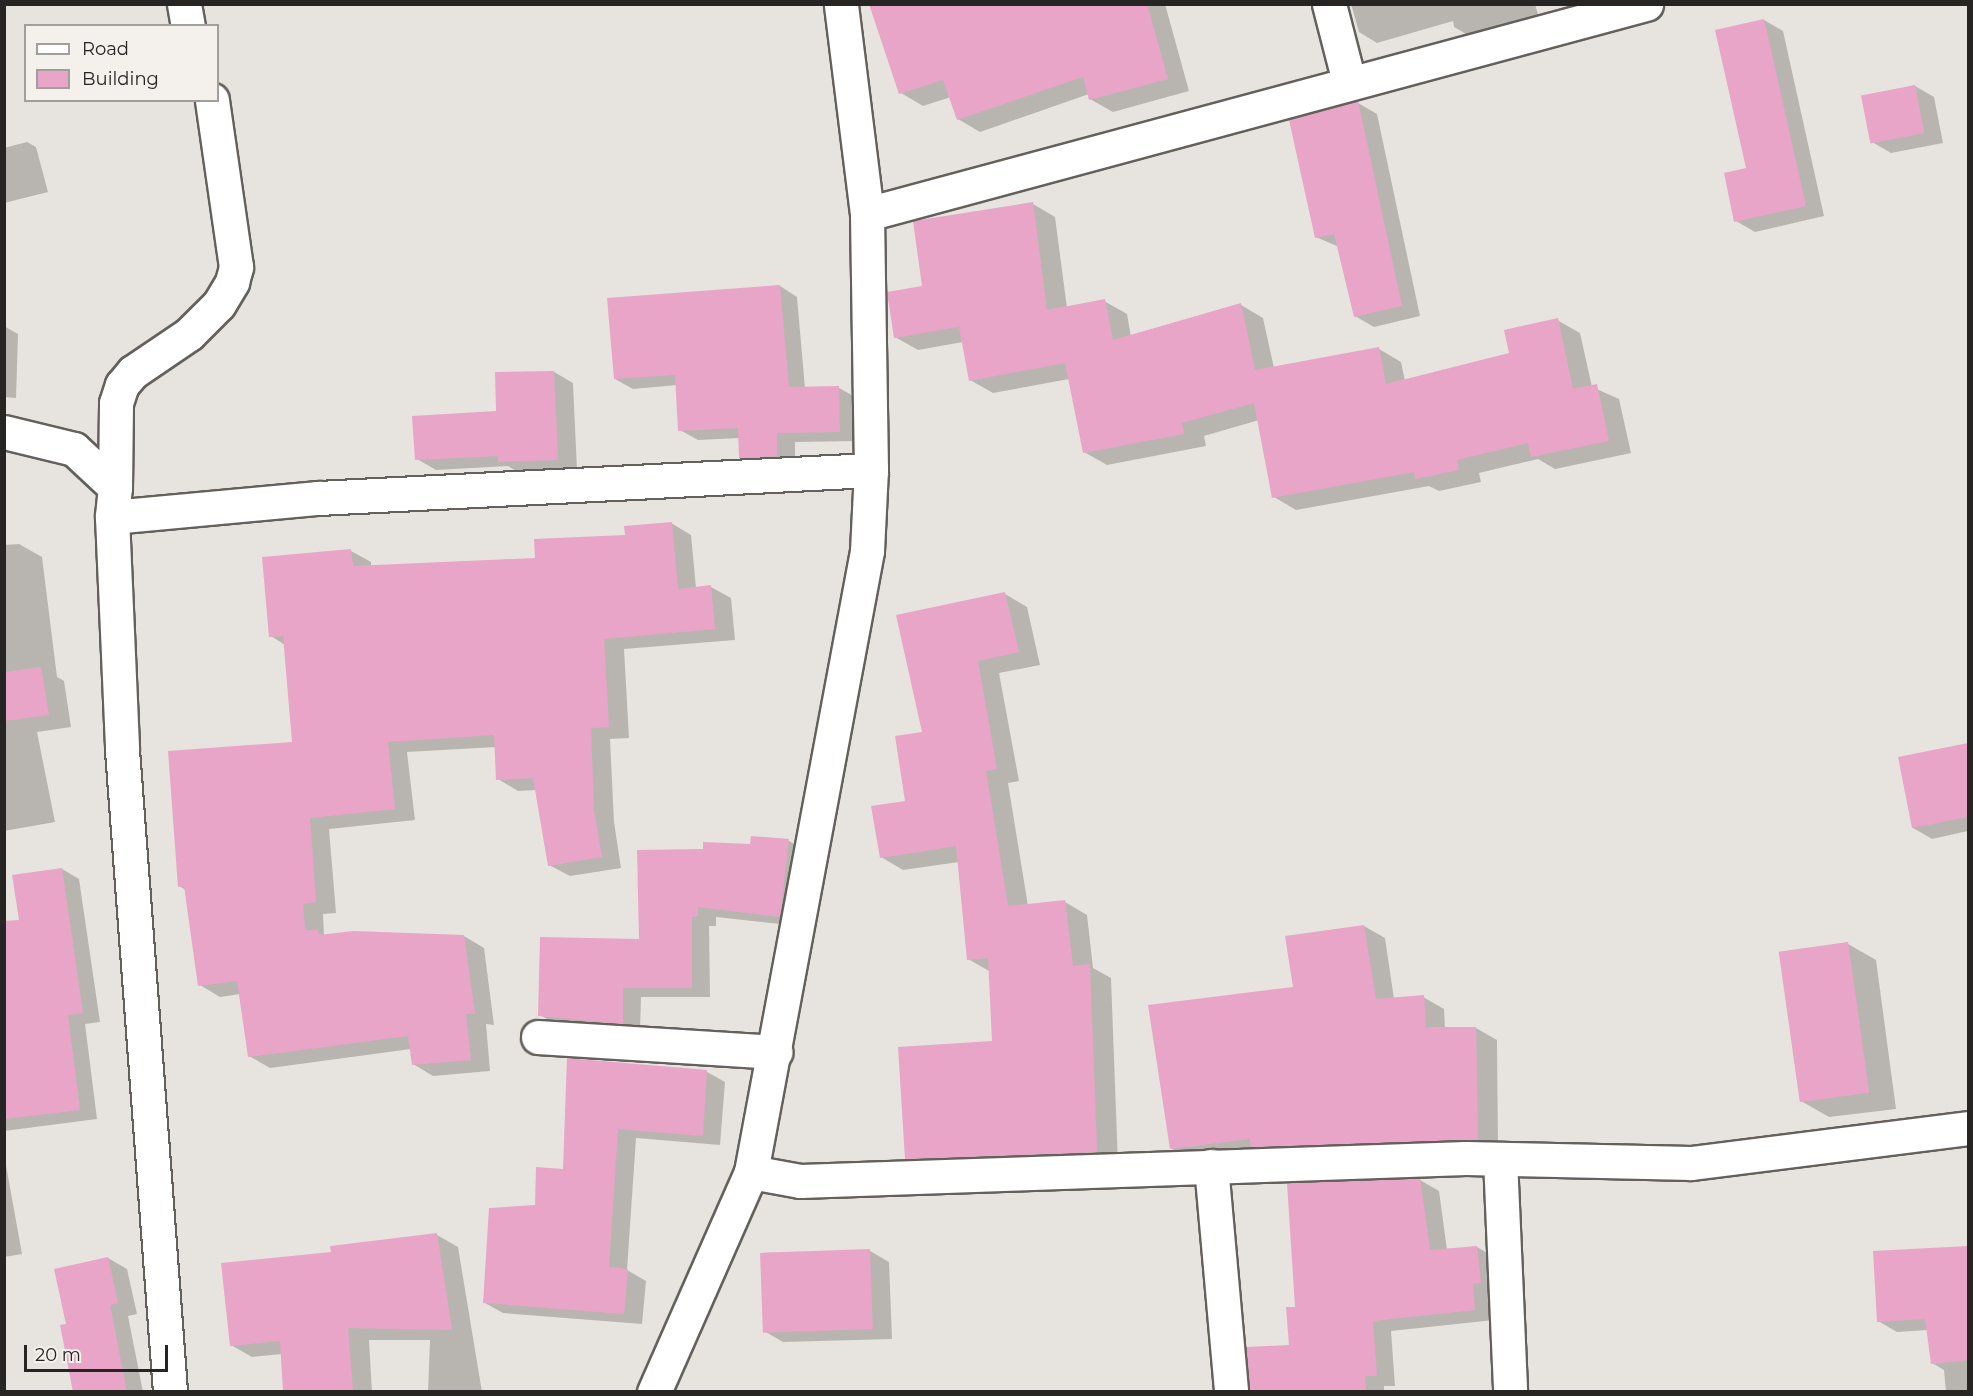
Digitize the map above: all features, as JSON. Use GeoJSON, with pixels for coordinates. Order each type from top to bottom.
{"type":"FeatureCollection","features":[{"type":"Feature","properties":{"kind":"street"},"geometry":{"type":"LineString","coordinates":[[184,4],[188,24]]}},
{"type":"Feature","properties":{"kind":"street"},"geometry":{"type":"LineString","coordinates":[[654,1392],[752,1172],[867,551],[871,470],[867,214],[841,4]]}},
{"type":"Feature","properties":{"kind":"street"},"geometry":{"type":"LineString","coordinates":[[1329,4],[1349,82]]}},
{"type":"Feature","properties":{"kind":"street"},"geometry":{"type":"LineString","coordinates":[[867,214],[1349,82],[1646,4]]}},
{"type":"Feature","properties":{"kind":"street"},"geometry":{"type":"LineString","coordinates":[[170,1392],[122,750],[114,502],[116,403],[122,386],[133,372],[189,334],[219,304],[232,282],[236,267],[212,102]]}},
{"type":"Feature","properties":{"kind":"street"},"geometry":{"type":"LineString","coordinates":[[4,432],[74,449],[114,502]]}},
{"type":"Feature","properties":{"kind":"street"},"geometry":{"type":"LineString","coordinates":[[114,502],[318,498],[871,470]]}},
{"type":"Feature","properties":{"kind":"street"},"geometry":{"type":"LineString","coordinates":[[538,1037],[776,1052]]}},
{"type":"Feature","properties":{"kind":"street"},"geometry":{"type":"LineString","coordinates":[[752,1172],[800,1181],[1500,1159],[1691,1163],[1968,1128]]}},
{"type":"Feature","properties":{"kind":"street"},"geometry":{"type":"LineString","coordinates":[[1500,1159],[1510,1392]]}},
{"type":"Feature","properties":{"kind":"street"},"geometry":{"type":"LineString","coordinates":[[1211,1167],[1231,1392]]}},
{"type":"Feature","properties":{"kind":"building"},"geometry":{"type":"Polygon","coordinates":[[[869,4],[1147,4],[1168,79],[1089,100],[1083,77],[957,120],[943,80],[899,94],[869,4]]]}},
{"type":"Feature","properties":{"kind":"building"},"geometry":{"type":"Polygon","coordinates":[[[1764,19],[1806,206],[1734,222],[1724,173],[1746,168],[1715,30],[1764,19]]]}},
{"type":"Feature","properties":{"kind":"building"},"geometry":{"type":"Polygon","coordinates":[[[1915,85],[1924,133],[1870,144],[1861,95],[1915,85]]]}},
{"type":"Feature","properties":{"kind":"building"},"geometry":{"type":"Polygon","coordinates":[[[1358,101],[1402,306],[1354,317],[1334,234],[1315,238],[1289,120],[1358,101]]]}},
{"type":"Feature","properties":{"kind":"building"},"geometry":{"type":"Polygon","coordinates":[[[1033,202],[1047,310],[1105,299],[1113,340],[1241,303],[1255,370],[1379,347],[1386,384],[1509,353],[1504,330],[1558,318],[1573,389],[1597,384],[1609,441],[1531,457],[1528,443],[1457,460],[1459,470],[1415,479],[1414,472],[1272,498],[1254,403],[1182,423],[1184,434],[1083,453],[1065,363],[969,381],[959,327],[894,338],[887,292],[922,286],[913,221],[1033,202]]]}},
{"type":"Feature","properties":{"kind":"building"},"geometry":{"type":"Polygon","coordinates":[[[780,285],[789,387],[839,386],[840,432],[777,433],[777,456],[739,458],[738,428],[678,431],[675,375],[614,379],[607,298],[780,285]]]}},
{"type":"Feature","properties":{"kind":"building"},"geometry":{"type":"Polygon","coordinates":[[[554,371],[558,460],[498,462],[498,456],[415,460],[412,416],[496,411],[495,372],[554,371]]]}},
{"type":"Feature","properties":{"kind":"building"},"geometry":{"type":"Polygon","coordinates":[[[672,522],[678,589],[711,585],[715,629],[604,639],[609,727],[591,728],[594,810],[602,857],[548,866],[533,778],[496,780],[494,735],[388,742],[395,809],[310,818],[316,902],[303,904],[305,930],[318,930],[319,935],[353,931],[464,935],[475,1014],[466,1014],[471,1060],[412,1065],[408,1036],[248,1057],[237,981],[198,986],[184,886],[178,887],[168,751],[292,742],[283,636],[269,637],[262,557],[351,549],[353,566],[535,558],[534,539],[625,535],[624,526],[672,522]]]}},
{"type":"Feature","properties":{"kind":"building"},"geometry":{"type":"Polygon","coordinates":[[[1005,592],[1019,652],[978,661],[997,769],[986,771],[1008,906],[1065,900],[1073,966],[1090,964],[1097,1152],[905,1159],[898,1047],[992,1041],[988,958],[967,960],[956,846],[880,858],[871,806],[905,801],[895,736],[922,732],[896,615],[1005,592]]]}},
{"type":"Feature","properties":{"kind":"building"},"geometry":{"type":"Polygon","coordinates":[[[41,667],[49,715],[4,721],[4,672],[41,667]]]}},
{"type":"Feature","properties":{"kind":"building"},"geometry":{"type":"Polygon","coordinates":[[[1968,743],[1968,817],[1912,828],[1898,757],[1968,743]]]}},
{"type":"Feature","properties":{"kind":"building"},"geometry":{"type":"Polygon","coordinates":[[[751,836],[789,839],[780,917],[698,907],[698,916],[692,917],[692,988],[623,988],[623,1024],[538,1016],[540,937],[639,939],[637,850],[703,849],[703,842],[750,844],[751,836]]]}},
{"type":"Feature","properties":{"kind":"building"},"geometry":{"type":"Polygon","coordinates":[[[62,868],[83,1013],[68,1015],[80,1110],[4,1119],[4,921],[19,920],[12,875],[62,868]]]}},
{"type":"Feature","properties":{"kind":"building"},"geometry":{"type":"Polygon","coordinates":[[[1364,925],[1376,999],[1424,995],[1426,1027],[1476,1027],[1478,1140],[1251,1147],[1250,1139],[1170,1149],[1148,1005],[1293,987],[1285,936],[1364,925]]]}},
{"type":"Feature","properties":{"kind":"building"},"geometry":{"type":"Polygon","coordinates":[[[1848,942],[1869,1093],[1800,1102],[1779,952],[1848,942]]]}},
{"type":"Feature","properties":{"kind":"building"},"geometry":{"type":"Polygon","coordinates":[[[567,1058],[707,1070],[703,1136],[618,1129],[609,1267],[628,1269],[624,1314],[483,1303],[489,1208],[535,1205],[536,1167],[563,1169],[567,1058]]]}},
{"type":"Feature","properties":{"kind":"building"},"geometry":{"type":"Polygon","coordinates":[[[1420,1178],[1430,1250],[1477,1246],[1481,1283],[1473,1284],[1475,1310],[1373,1321],[1377,1376],[1365,1376],[1366,1392],[1250,1392],[1246,1347],[1289,1345],[1286,1307],[1295,1307],[1287,1183],[1420,1178]]]}},
{"type":"Feature","properties":{"kind":"building"},"geometry":{"type":"Polygon","coordinates":[[[437,1233],[452,1330],[348,1328],[353,1392],[283,1392],[280,1341],[230,1346],[221,1263],[331,1252],[330,1246],[437,1233]]]}},
{"type":"Feature","properties":{"kind":"building"},"geometry":{"type":"Polygon","coordinates":[[[1968,1246],[1968,1360],[1931,1364],[1925,1319],[1877,1322],[1873,1251],[1968,1246]]]}},
{"type":"Feature","properties":{"kind":"building"},"geometry":{"type":"Polygon","coordinates":[[[870,1249],[873,1329],[763,1333],[760,1253],[870,1249]]]}},
{"type":"Feature","properties":{"kind":"building"},"geometry":{"type":"Polygon","coordinates":[[[108,1257],[118,1303],[110,1305],[127,1392],[73,1392],[60,1325],[66,1324],[54,1269],[108,1257]]]}}]}
